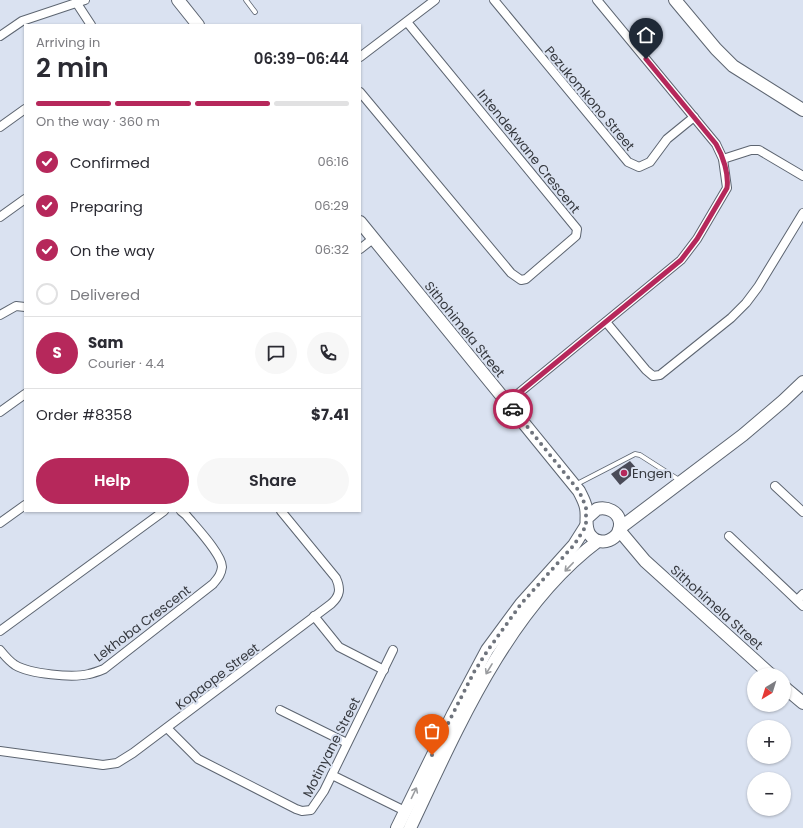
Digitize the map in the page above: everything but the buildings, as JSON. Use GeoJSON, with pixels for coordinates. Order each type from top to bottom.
{"type":"FeatureCollection","features":[{"type":"Feature","properties":{"kind":"street"},"geometry":{"type":"LineString","coordinates":[[0,36],[22,21],[85,0]]}},
{"type":"Feature","properties":{"kind":"street"},"geometry":{"type":"LineString","coordinates":[[178,0],[197,24]]}},
{"type":"Feature","properties":{"kind":"street"},"geometry":{"type":"LineString","coordinates":[[361,55],[435,0]]}},
{"type":"Feature","properties":{"kind":"street","name":"Pezukomkono Street"},"geometry":{"type":"LineString","coordinates":[[494,0],[628,162],[639,167],[648,163],[667,139],[694,117]]}},
{"type":"Feature","properties":{"kind":"street"},"geometry":{"type":"LineString","coordinates":[[508,402],[674,267],[690,250],[727,188],[728,181],[723,159],[716,144],[597,0]]}},
{"type":"Feature","properties":{"kind":"street"},"geometry":{"type":"LineString","coordinates":[[675,0],[716,49],[733,66],[803,110]]}},
{"type":"Feature","properties":{"kind":"street"},"geometry":{"type":"LineString","coordinates":[[76,2],[90,24]]}},
{"type":"Feature","properties":{"kind":"street","name":"Intendekwane Crescent"},"geometry":{"type":"LineString","coordinates":[[361,93],[516,278],[526,279],[576,236],[577,228],[407,22]]}},
{"type":"Feature","properties":{"kind":"street"},"geometry":{"type":"LineString","coordinates":[[0,127],[24,110]]}},
{"type":"Feature","properties":{"kind":"street"},"geometry":{"type":"LineString","coordinates":[[723,159],[751,150],[759,150],[803,176]]}},
{"type":"Feature","properties":{"kind":"street"},"geometry":{"type":"LineString","coordinates":[[0,217],[24,200]]}},
{"type":"Feature","properties":{"kind":"street"},"geometry":{"type":"LineString","coordinates":[[606,322],[646,370],[653,376],[660,375],[730,318],[746,303],[758,288],[803,213]]}},
{"type":"Feature","properties":{"kind":"street","name":"Sithohimela Street"},"geometry":{"type":"LineString","coordinates":[[361,223],[577,488],[586,507],[587,522]]}},
{"type":"Feature","properties":{"kind":"street"},"geometry":{"type":"LineString","coordinates":[[361,248],[374,238]]}},
{"type":"Feature","properties":{"kind":"street"},"geometry":{"type":"LineString","coordinates":[[0,315],[16,306],[24,307]]}},
{"type":"Feature","properties":{"kind":"street"},"geometry":{"type":"LineString","coordinates":[[410,828],[488,670],[504,645],[550,586],[582,553],[617,535],[620,529],[639,512],[743,435],[803,382]]}},
{"type":"Feature","properties":{"kind":"street"},"geometry":{"type":"LineString","coordinates":[[0,412],[24,395]]}},
{"type":"Feature","properties":{"kind":"street"},"geometry":{"type":"LineString","coordinates":[[775,486],[803,512]]}},
{"type":"Feature","properties":{"kind":"street","name":"Sithohimela Street"},"geometry":{"type":"LineString","coordinates":[[577,488],[604,508]]}},
{"type":"Feature","properties":{"kind":"street"},"geometry":{"type":"LineString","coordinates":[[0,523],[24,506]]}},
{"type":"Feature","properties":{"kind":"street"},"geometry":{"type":"LineString","coordinates":[[397,828],[471,679],[488,650],[521,604],[574,545],[594,511],[604,508],[615,513],[639,512]]}},
{"type":"Feature","properties":{"kind":"street"},"geometry":{"type":"LineString","coordinates":[[0,631],[163,512]]}},
{"type":"Feature","properties":{"kind":"street","name":"Lekhoba Crescent"},"geometry":{"type":"LineString","coordinates":[[0,650],[14,664],[23,669],[36,672],[88,675],[104,669],[213,584],[220,575],[222,566],[218,556],[182,512]]}},
{"type":"Feature","properties":{"kind":"street","name":"Kopaope Street"},"geometry":{"type":"LineString","coordinates":[[0,751],[103,765],[117,763],[167,728],[335,600],[340,588],[336,578],[282,512]]}},
{"type":"Feature","properties":{"kind":"street"},"geometry":{"type":"LineString","coordinates":[[615,513],[619,520],[620,529]]}},
{"type":"Feature","properties":{"kind":"street"},"geometry":{"type":"LineString","coordinates":[[587,522],[589,534],[603,541]]}},
{"type":"Feature","properties":{"kind":"street","name":"Sithohimela Street"},"geometry":{"type":"LineString","coordinates":[[620,529],[645,561],[763,668]]}},
{"type":"Feature","properties":{"kind":"street"},"geometry":{"type":"LineString","coordinates":[[729,536],[801,600]]}},
{"type":"Feature","properties":{"kind":"street","name":"Sithohimela Street"},"geometry":{"type":"LineString","coordinates":[[603,541],[619,545],[645,561]]}},
{"type":"Feature","properties":{"kind":"street"},"geometry":{"type":"LineString","coordinates":[[314,616],[339,647],[384,670]]}},
{"type":"Feature","properties":{"kind":"street","name":"Motinyane Street"},"geometry":{"type":"LineString","coordinates":[[167,728],[198,759],[302,811],[311,810],[316,805],[332,775],[393,650]]}},
{"type":"Feature","properties":{"kind":"street"},"geometry":{"type":"LineString","coordinates":[[791,692],[802,700]]}},
{"type":"Feature","properties":{"kind":"street"},"geometry":{"type":"LineString","coordinates":[[280,710],[347,743]]}},
{"type":"Feature","properties":{"kind":"street"},"geometry":{"type":"LineString","coordinates":[[332,775],[405,811]]}},
{"type":"Feature","properties":{"kind":"lane"},"geometry":{"type":"LineString","coordinates":[[246,0],[255,12]]}},
{"type":"Feature","properties":{"kind":"lane"},"geometry":{"type":"LineString","coordinates":[[577,488],[636,454],[682,481]]}},
{"type":"Feature","properties":{"kind":"way so far"},"geometry":{"type":"LineString","coordinates":[[432,755],[474,672],[502,629],[521,604],[574,545],[583,533],[586,526],[586,507],[579,491],[513,409]]}},
{"type":"Feature","properties":{"kind":"place","name":"Engen"},"geometry":{"type":"Point","coordinates":[624,473]}},
{"type":"Feature","properties":{"kind":"route"},"geometry":{"type":"LineString","coordinates":[[513,409],[508,402],[681,260],[697,239],[727,188],[728,181],[723,159],[716,144],[646,59]]}}]}
